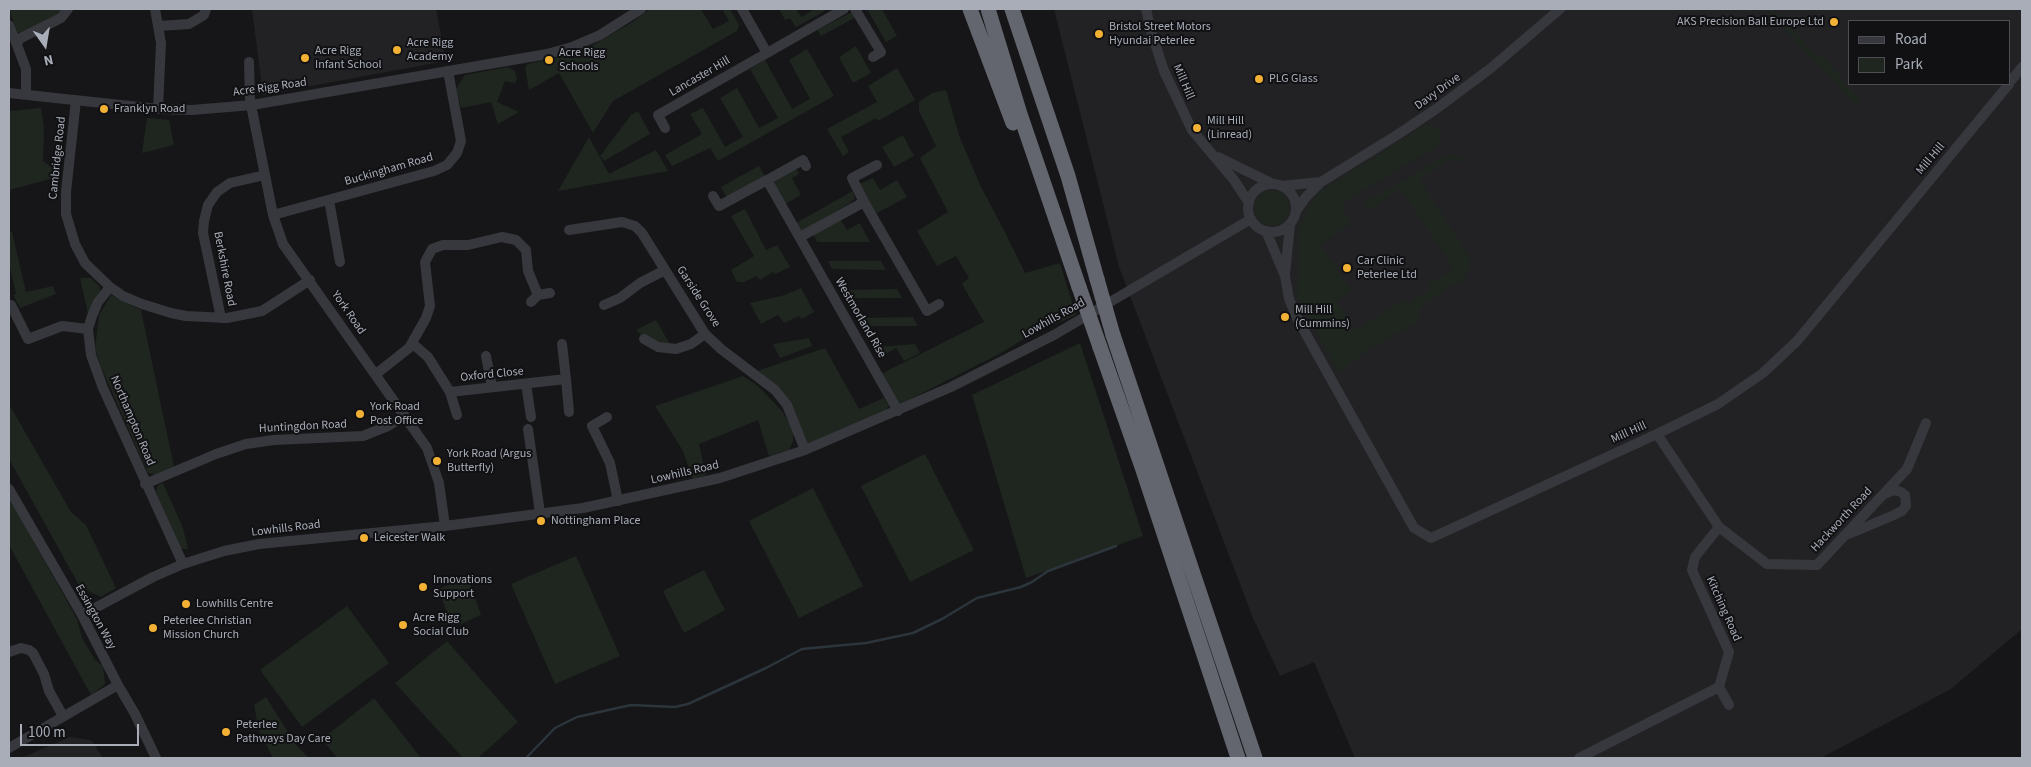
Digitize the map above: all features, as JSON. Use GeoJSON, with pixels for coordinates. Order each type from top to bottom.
{"type":"FeatureCollection","features":[{"type":"Feature","properties":{"kind":"highway"},"geometry":{"type":"LineString","coordinates":[[970,9],[1043,205],[1065,246]]}},
{"type":"Feature","properties":{"kind":"highway"},"geometry":{"type":"LineString","coordinates":[[988,9],[1020,114],[1142,467],[1238,758]]}},
{"type":"Feature","properties":{"kind":"highway"},"geometry":{"type":"LineString","coordinates":[[1012,9],[1068,176],[1113,334],[1254,758]]}},
{"type":"Feature","properties":{"kind":"highway"},"geometry":{"type":"LineString","coordinates":[[1022,9],[1049,99],[1056,141]]}},
{"type":"Feature","properties":{"kind":"street"},"geometry":{"type":"LineString","coordinates":[[17,45],[19,39],[61,18],[68,9]]}},
{"type":"Feature","properties":{"kind":"street"},"geometry":{"type":"LineString","coordinates":[[155,9],[161,43],[158,109]]}},
{"type":"Feature","properties":{"kind":"street"},"geometry":{"type":"LineString","coordinates":[[159,26],[189,24],[204,15],[206,9]]}},
{"type":"Feature","properties":{"kind":"street","name":"Acre Rigg Road"},"geometry":{"type":"LineString","coordinates":[[9,93],[158,109],[192,110],[252,105],[517,60],[572,47],[600,35],[641,9]]}},
{"type":"Feature","properties":{"kind":"street"},"geometry":{"type":"LineString","coordinates":[[742,9],[767,53]]}},
{"type":"Feature","properties":{"kind":"street","name":"Lancaster Hill"},"geometry":{"type":"LineString","coordinates":[[664,128],[658,115],[844,9]]}},
{"type":"Feature","properties":{"kind":"street"},"geometry":{"type":"LineString","coordinates":[[855,9],[881,52],[873,56]]}},
{"type":"Feature","properties":{"kind":"street","name":"Mill Hill"},"geometry":{"type":"LineString","coordinates":[[1146,9],[1151,31],[1174,94],[1192,130],[1249,203]]}},
{"type":"Feature","properties":{"kind":"street","name":"Davy Drive"},"geometry":{"type":"LineString","coordinates":[[1296,211],[1306,197],[1321,182],[1389,141],[1436,109],[1492,68],[1560,9]]}},
{"type":"Feature","properties":{"kind":"street"},"geometry":{"type":"LineString","coordinates":[[9,25],[26,69],[26,94]]}},
{"type":"Feature","properties":{"kind":"street","name":"York Road"},"geometry":{"type":"LineString","coordinates":[[249,62],[250,100],[274,215],[283,244],[427,448],[439,483],[445,526]]}},
{"type":"Feature","properties":{"kind":"street","name":"Mill Hill"},"geometry":{"type":"LineString","coordinates":[[2011,81],[2022,67]]}},
{"type":"Feature","properties":{"kind":"street","name":"Buckingham Road"},"geometry":{"type":"LineString","coordinates":[[274,215],[434,171],[447,165],[457,153],[461,141],[448,71]]}},
{"type":"Feature","properties":{"kind":"street","name":"Mill Hill"},"geometry":{"type":"LineString","coordinates":[[1266,231],[1285,276],[1289,299],[1297,318],[1414,528],[1431,538],[1718,404],[1763,374],[1797,340],[2007,85]]}},
{"type":"Feature","properties":{"kind":"street","name":"Cambridge Road"},"geometry":{"type":"LineString","coordinates":[[76,100],[66,192],[66,214],[75,244],[85,262],[110,287],[123,296],[171,313],[186,316],[222,318],[262,311],[310,280]]}},
{"type":"Feature","properties":{"kind":"street","name":"Mill Hill"},"geometry":{"type":"LineString","coordinates":[[1214,156],[1277,185]]}},
{"type":"Feature","properties":{"kind":"street"},"geometry":{"type":"LineString","coordinates":[[713,196],[719,206],[804,160],[806,166]]}},
{"type":"Feature","properties":{"kind":"street"},"geometry":{"type":"LineString","coordinates":[[877,165],[852,178],[926,311],[938,304]]}},
{"type":"Feature","properties":{"kind":"street","name":"Berkshire Road"},"geometry":{"type":"LineString","coordinates":[[222,318],[203,233],[208,205],[217,192],[230,182],[266,175]]}},
{"type":"Feature","properties":{"kind":"street","name":"Westmorland Rise"},"geometry":{"type":"LineString","coordinates":[[767,180],[898,411]]}},
{"type":"Feature","properties":{"kind":"street","name":"Davy Drive"},"geometry":{"type":"LineString","coordinates":[[1277,185],[1321,182]]}},
{"type":"Feature","properties":{"kind":"street"},"geometry":{"type":"LineString","coordinates":[[1277,185],[1293,197],[1296,211],[1290,224],[1278,231],[1266,231],[1256,226],[1251,219],[1248,211],[1249,203],[1252,195],[1258,189],[1277,185]]}},
{"type":"Feature","properties":{"kind":"street"},"geometry":{"type":"LineString","coordinates":[[330,200],[340,262]]}},
{"type":"Feature","properties":{"kind":"street"},"geometry":{"type":"LineString","coordinates":[[800,237],[864,202]]}},
{"type":"Feature","properties":{"kind":"street","name":"Lowhills Road"},"geometry":{"type":"LineString","coordinates":[[82,615],[120,593],[183,564],[224,551],[259,544],[445,526],[583,508],[720,478],[805,450],[898,411],[1054,335],[1251,219]]}},
{"type":"Feature","properties":{"kind":"street","name":"Garside Grove"},"geometry":{"type":"LineString","coordinates":[[569,230],[622,222],[635,226],[642,233],[705,334],[721,350],[775,390],[787,405],[805,450]]}},
{"type":"Feature","properties":{"kind":"street","name":"Mill Hill"},"geometry":{"type":"LineString","coordinates":[[1285,276],[1290,224]]}},
{"type":"Feature","properties":{"kind":"street"},"geometry":{"type":"LineString","coordinates":[[376,374],[409,348],[426,318],[430,306],[425,262],[432,250],[443,245],[468,245],[502,237],[516,240],[526,250],[534,298],[550,293]]}},
{"type":"Feature","properties":{"kind":"street"},"geometry":{"type":"LineString","coordinates":[[604,305],[620,298],[640,283],[665,270]]}},
{"type":"Feature","properties":{"kind":"street","name":"Northampton Road"},"geometry":{"type":"LineString","coordinates":[[110,287],[98,302],[88,329],[91,355],[103,388],[145,484],[183,564]]}},
{"type":"Feature","properties":{"kind":"street"},"geometry":{"type":"LineString","coordinates":[[12,305],[28,339],[62,326],[88,329]]}},
{"type":"Feature","properties":{"kind":"street"},"geometry":{"type":"LineString","coordinates":[[644,339],[658,347],[676,349],[692,344],[705,334]]}},
{"type":"Feature","properties":{"kind":"street","name":"Oxford Close"},"geometry":{"type":"LineString","coordinates":[[412,344],[428,357],[450,392],[566,379]]}},
{"type":"Feature","properties":{"kind":"street"},"geometry":{"type":"LineString","coordinates":[[562,344],[569,412]]}},
{"type":"Feature","properties":{"kind":"street"},"geometry":{"type":"LineString","coordinates":[[486,356],[492,387]]}},
{"type":"Feature","properties":{"kind":"street"},"geometry":{"type":"LineString","coordinates":[[526,384],[531,417]]}},
{"type":"Feature","properties":{"kind":"street"},"geometry":{"type":"LineString","coordinates":[[450,392],[457,415]]}},
{"type":"Feature","properties":{"kind":"street","name":"Huntingdon Road"},"geometry":{"type":"LineString","coordinates":[[145,484],[208,457],[246,444],[274,440],[363,436],[388,426],[405,416]]}},
{"type":"Feature","properties":{"kind":"street"},"geometry":{"type":"LineString","coordinates":[[608,417],[592,426],[610,463],[618,501]]}},
{"type":"Feature","properties":{"kind":"street","name":"Hackworth Road"},"geometry":{"type":"LineString","coordinates":[[1657,434],[1719,528],[1767,564],[1817,565],[1907,469],[1926,423]]}},
{"type":"Feature","properties":{"kind":"street"},"geometry":{"type":"LineString","coordinates":[[528,429],[540,513]]}},
{"type":"Feature","properties":{"kind":"street","name":"Essington Way"},"geometry":{"type":"LineString","coordinates":[[9,489],[69,596],[82,615],[135,714],[156,758]]}},
{"type":"Feature","properties":{"kind":"street"},"geometry":{"type":"LineString","coordinates":[[1844,536],[1894,515],[1902,511],[1906,506],[1905,496],[1901,492],[1894,490],[1884,494]]}},
{"type":"Feature","properties":{"kind":"street","name":"Kitching Road"},"geometry":{"type":"LineString","coordinates":[[1719,528],[1695,557],[1692,570],[1729,652],[1719,687]]}},
{"type":"Feature","properties":{"kind":"street"},"geometry":{"type":"LineString","coordinates":[[9,652],[21,648],[33,653],[44,674],[49,691],[64,716]]}},
{"type":"Feature","properties":{"kind":"street"},"geometry":{"type":"LineString","coordinates":[[9,748],[118,685]]}},
{"type":"Feature","properties":{"kind":"street"},"geometry":{"type":"LineString","coordinates":[[1579,758],[1719,687],[1729,705]]}},
{"type":"Feature","properties":{"kind":"shaded area"},"geometry":{"type":"Polygon","coordinates":[[[252,9],[436,9],[446,61],[263,95],[252,9]]]}},
{"type":"Feature","properties":{"kind":"shaded area"},"geometry":{"type":"Polygon","coordinates":[[[1054,9],[2022,9],[2022,629],[1951,689],[1821,758],[1355,758],[1314,662],[1280,676],[1253,618],[1119,267],[1054,9]]]}},
{"type":"Feature","properties":{"kind":"shaded area"},"geometry":{"type":"Polygon","coordinates":[[[70,737],[91,740],[103,758],[21,758],[70,737]]]}},
{"type":"Feature","properties":{"kind":"green space"},"geometry":{"type":"Polygon","coordinates":[[[9,9],[65,9],[60,17],[22,34],[17,32],[9,9]]]}},
{"type":"Feature","properties":{"kind":"green space"},"geometry":{"type":"Polygon","coordinates":[[[650,9],[701,9],[713,29],[729,21],[722,9],[730,9],[739,25],[737,31],[613,101],[593,133],[559,73],[529,90],[525,67],[528,64],[562,56],[593,45],[631,23],[650,9]]]}},
{"type":"Feature","properties":{"kind":"green space"},"geometry":{"type":"Polygon","coordinates":[[[779,9],[796,9],[801,17],[815,9],[823,9],[825,11],[796,27],[790,18],[785,20],[779,9]]]}},
{"type":"Feature","properties":{"kind":"green space"},"geometry":{"type":"Polygon","coordinates":[[[867,9],[882,9],[897,36],[886,42],[867,9]]]}},
{"type":"Feature","properties":{"kind":"green space"},"geometry":{"type":"Polygon","coordinates":[[[1766,9],[1774,9],[1815,55],[1823,57],[1860,99],[1855,104],[1766,9]]]}},
{"type":"Feature","properties":{"kind":"green space"},"geometry":{"type":"Polygon","coordinates":[[[850,13],[854,13],[856,17],[821,36],[817,30],[850,13]]]}},
{"type":"Feature","properties":{"kind":"green space"},"geometry":{"type":"Polygon","coordinates":[[[856,46],[871,73],[853,83],[839,57],[856,46]]]}},
{"type":"Feature","properties":{"kind":"green space"},"geometry":{"type":"Polygon","coordinates":[[[807,49],[834,96],[718,161],[710,148],[672,166],[665,155],[702,134],[690,114],[703,108],[725,147],[743,137],[720,98],[737,88],[759,128],[778,118],[750,69],[765,60],[792,109],[810,99],[789,60],[807,49]]]}},
{"type":"Feature","properties":{"kind":"green space"},"geometry":{"type":"Polygon","coordinates":[[[508,67],[515,71],[517,79],[515,83],[505,81],[497,102],[519,112],[498,124],[491,102],[461,108],[456,89],[465,75],[508,67]]]}},
{"type":"Feature","properties":{"kind":"green space"},"geometry":{"type":"Polygon","coordinates":[[[897,68],[915,100],[878,121],[876,118],[841,137],[849,152],[843,156],[827,129],[877,102],[868,86],[897,68]]]}},
{"type":"Feature","properties":{"kind":"green space"},"geometry":{"type":"Polygon","coordinates":[[[946,90],[960,138],[981,187],[1025,273],[1060,263],[1076,315],[1030,335],[1003,352],[899,405],[881,374],[984,322],[962,284],[969,278],[956,256],[937,266],[917,231],[948,212],[920,158],[936,146],[919,111],[919,102],[932,93],[946,90]]]}},
{"type":"Feature","properties":{"kind":"green space"},"geometry":{"type":"Polygon","coordinates":[[[41,108],[44,128],[43,161],[54,169],[54,178],[9,190],[9,111],[41,108]]]}},
{"type":"Feature","properties":{"kind":"green space"},"geometry":{"type":"Polygon","coordinates":[[[638,111],[650,134],[604,161],[600,156],[631,115],[638,111]]]}},
{"type":"Feature","properties":{"kind":"green space"},"geometry":{"type":"Polygon","coordinates":[[[147,118],[169,120],[174,145],[142,153],[147,118]]]}},
{"type":"Feature","properties":{"kind":"green space"},"geometry":{"type":"Polygon","coordinates":[[[1425,125],[1433,125],[1439,130],[1441,140],[1436,147],[1347,200],[1342,208],[1351,223],[1320,245],[1352,290],[1336,301],[1357,330],[1387,309],[1405,300],[1408,305],[1428,290],[1429,284],[1454,268],[1400,188],[1366,212],[1365,210],[1366,202],[1449,154],[1459,156],[1464,159],[1464,162],[1450,159],[1420,180],[1471,258],[1470,267],[1462,282],[1448,288],[1419,309],[1420,317],[1416,323],[1366,351],[1339,374],[1297,295],[1299,227],[1308,208],[1319,192],[1425,125]]]}},
{"type":"Feature","properties":{"kind":"green space"},"geometry":{"type":"Polygon","coordinates":[[[903,135],[914,156],[894,167],[882,147],[903,135]]]}},
{"type":"Feature","properties":{"kind":"green space"},"geometry":{"type":"Polygon","coordinates":[[[589,137],[609,174],[656,150],[668,171],[558,191],[589,137]]]}},
{"type":"Feature","properties":{"kind":"green space"},"geometry":{"type":"Polygon","coordinates":[[[759,166],[765,176],[727,198],[721,187],[759,166]]]}},
{"type":"Feature","properties":{"kind":"green space"},"geometry":{"type":"Polygon","coordinates":[[[793,168],[799,174],[792,178],[801,195],[785,204],[774,182],[793,168]]]}},
{"type":"Feature","properties":{"kind":"green space"},"geometry":{"type":"Polygon","coordinates":[[[873,178],[880,190],[897,180],[907,197],[875,214],[859,184],[873,178]]]}},
{"type":"Feature","properties":{"kind":"green space"},"geometry":{"type":"Polygon","coordinates":[[[1272,190],[1285,195],[1290,208],[1285,221],[1272,226],[1259,221],[1254,208],[1259,195],[1272,190]]]}},
{"type":"Feature","properties":{"kind":"green space"},"geometry":{"type":"Polygon","coordinates":[[[853,191],[855,199],[801,232],[796,223],[853,191]]]}},
{"type":"Feature","properties":{"kind":"green space"},"geometry":{"type":"Polygon","coordinates":[[[745,209],[766,250],[777,245],[790,267],[775,274],[773,272],[760,280],[757,276],[744,282],[737,282],[731,270],[754,256],[731,216],[745,209]]]}},
{"type":"Feature","properties":{"kind":"green space"},"geometry":{"type":"Polygon","coordinates":[[[840,219],[847,230],[860,223],[870,242],[817,242],[813,234],[840,219]]]}},
{"type":"Feature","properties":{"kind":"green space"},"geometry":{"type":"Polygon","coordinates":[[[9,232],[12,232],[26,292],[53,286],[56,294],[20,308],[13,295],[16,294],[9,264],[9,232]]]}},
{"type":"Feature","properties":{"kind":"green space"},"geometry":{"type":"Polygon","coordinates":[[[828,261],[881,261],[886,270],[832,269],[828,261]]]}},
{"type":"Feature","properties":{"kind":"green space"},"geometry":{"type":"Polygon","coordinates":[[[80,278],[91,278],[100,287],[101,292],[88,314],[80,278]]]}},
{"type":"Feature","properties":{"kind":"green space"},"geometry":{"type":"Polygon","coordinates":[[[801,288],[814,312],[802,319],[799,316],[784,323],[778,315],[761,324],[750,303],[785,295],[801,288]]]}},
{"type":"Feature","properties":{"kind":"green space"},"geometry":{"type":"Polygon","coordinates":[[[897,289],[902,298],[848,298],[844,290],[897,289]]]}},
{"type":"Feature","properties":{"kind":"green space"},"geometry":{"type":"Polygon","coordinates":[[[111,295],[141,310],[174,467],[155,475],[148,473],[101,367],[95,349],[99,315],[111,295]]]}},
{"type":"Feature","properties":{"kind":"green space"},"geometry":{"type":"Polygon","coordinates":[[[913,317],[918,326],[865,326],[861,318],[913,317]]]}},
{"type":"Feature","properties":{"kind":"green space"},"geometry":{"type":"Polygon","coordinates":[[[656,320],[671,346],[642,336],[636,330],[656,320]]]}},
{"type":"Feature","properties":{"kind":"green space"},"geometry":{"type":"Polygon","coordinates":[[[809,338],[812,346],[780,358],[773,344],[809,338]]]}},
{"type":"Feature","properties":{"kind":"green space"},"geometry":{"type":"Polygon","coordinates":[[[1080,343],[1143,536],[1026,578],[972,395],[1080,343]]]}},
{"type":"Feature","properties":{"kind":"green space"},"geometry":{"type":"Polygon","coordinates":[[[915,344],[920,353],[904,361],[896,348],[882,356],[877,347],[915,344]]]}},
{"type":"Feature","properties":{"kind":"green space"},"geometry":{"type":"Polygon","coordinates":[[[825,348],[859,409],[884,398],[889,406],[883,414],[808,445],[790,404],[757,371],[825,348]]]}},
{"type":"Feature","properties":{"kind":"green space"},"geometry":{"type":"Polygon","coordinates":[[[743,376],[758,386],[782,411],[793,430],[793,441],[789,450],[769,456],[758,420],[699,444],[706,475],[693,479],[683,451],[655,406],[743,376]]]}},
{"type":"Feature","properties":{"kind":"green space"},"geometry":{"type":"Polygon","coordinates":[[[9,404],[71,512],[86,525],[116,588],[101,597],[80,587],[9,459],[9,404]]]}},
{"type":"Feature","properties":{"kind":"green space"},"geometry":{"type":"Polygon","coordinates":[[[925,454],[974,550],[910,582],[861,486],[925,454]]]}},
{"type":"Feature","properties":{"kind":"green space"},"geometry":{"type":"Polygon","coordinates":[[[163,483],[183,528],[188,549],[181,549],[156,492],[158,485],[163,483]]]}},
{"type":"Feature","properties":{"kind":"green space"},"geometry":{"type":"Polygon","coordinates":[[[813,488],[863,586],[799,618],[749,521],[813,488]]]}},
{"type":"Feature","properties":{"kind":"green space"},"geometry":{"type":"Polygon","coordinates":[[[9,498],[77,619],[82,638],[95,660],[103,666],[105,684],[91,695],[9,545],[9,498]]]}},
{"type":"Feature","properties":{"kind":"green space"},"geometry":{"type":"Polygon","coordinates":[[[576,556],[620,656],[555,684],[511,584],[576,556]]]}},
{"type":"Feature","properties":{"kind":"green space"},"geometry":{"type":"Polygon","coordinates":[[[704,570],[725,610],[684,633],[663,591],[704,570]]]}},
{"type":"Feature","properties":{"kind":"green space"},"geometry":{"type":"Polygon","coordinates":[[[468,577],[481,615],[452,628],[439,589],[468,577]]]}},
{"type":"Feature","properties":{"kind":"green space"},"geometry":{"type":"Polygon","coordinates":[[[347,606],[389,663],[302,727],[260,670],[347,606]]]}},
{"type":"Feature","properties":{"kind":"green space"},"geometry":{"type":"Polygon","coordinates":[[[447,641],[518,722],[478,758],[463,758],[395,683],[447,641]]]}},
{"type":"Feature","properties":{"kind":"green space"},"geometry":{"type":"Polygon","coordinates":[[[266,697],[296,745],[309,758],[273,758],[259,731],[254,705],[266,697]]]}},
{"type":"Feature","properties":{"kind":"green space"},"geometry":{"type":"Polygon","coordinates":[[[374,698],[421,758],[337,758],[322,739],[374,698]]]}},
{"type":"Feature","properties":{"kind":"waterway"},"geometry":{"type":"LineString","coordinates":[[526,758],[555,728],[577,717],[631,705],[675,707],[688,704],[802,649],[866,643],[913,633],[942,619],[977,598],[1021,587],[1048,571],[1116,546]]}},
{"type":"Feature","properties":{"kind":"place","name":"AKS Precision Ball Europe Ltd"},"geometry":{"type":"Point","coordinates":[1834,22]}},
{"type":"Feature","properties":{"kind":"place","name":"Bristol Street Motors Hyundai Peterlee"},"geometry":{"type":"Point","coordinates":[1099,34]}},
{"type":"Feature","properties":{"kind":"place","name":"Acre Rigg Academy"},"geometry":{"type":"Point","coordinates":[397,50]}},
{"type":"Feature","properties":{"kind":"place","name":"Acre Rigg Infant School"},"geometry":{"type":"Point","coordinates":[305,58]}},
{"type":"Feature","properties":{"kind":"place","name":"Acre Rigg Schools"},"geometry":{"type":"Point","coordinates":[549,60]}},
{"type":"Feature","properties":{"kind":"place","name":"PLG Glass"},"geometry":{"type":"Point","coordinates":[1259,79]}},
{"type":"Feature","properties":{"kind":"place","name":"Franklyn Road"},"geometry":{"type":"Point","coordinates":[104,109]}},
{"type":"Feature","properties":{"kind":"place","name":"Mill Hill (Linread)"},"geometry":{"type":"Point","coordinates":[1197,128]}},
{"type":"Feature","properties":{"kind":"place","name":"Car Clinic Peterlee Ltd"},"geometry":{"type":"Point","coordinates":[1347,268]}},
{"type":"Feature","properties":{"kind":"place","name":"Mill Hill (Cummins)"},"geometry":{"type":"Point","coordinates":[1285,317]}},
{"type":"Feature","properties":{"kind":"place","name":"York Road Post Office"},"geometry":{"type":"Point","coordinates":[360,414]}},
{"type":"Feature","properties":{"kind":"place","name":"York Road (Argus Butterfly)"},"geometry":{"type":"Point","coordinates":[437,461]}},
{"type":"Feature","properties":{"kind":"place","name":"Nottingham Place"},"geometry":{"type":"Point","coordinates":[541,521]}},
{"type":"Feature","properties":{"kind":"place","name":"Leicester Walk"},"geometry":{"type":"Point","coordinates":[364,538]}},
{"type":"Feature","properties":{"kind":"place","name":"Innovations Support"},"geometry":{"type":"Point","coordinates":[423,587]}},
{"type":"Feature","properties":{"kind":"place","name":"Lowhills Centre"},"geometry":{"type":"Point","coordinates":[186,604]}},
{"type":"Feature","properties":{"kind":"place","name":"Acre Rigg Social Club"},"geometry":{"type":"Point","coordinates":[403,625]}},
{"type":"Feature","properties":{"kind":"place","name":"Peterlee Christian Mission Church"},"geometry":{"type":"Point","coordinates":[153,628]}},
{"type":"Feature","properties":{"kind":"place","name":"Peterlee Pathways Day Care"},"geometry":{"type":"Point","coordinates":[226,732]}}]}
